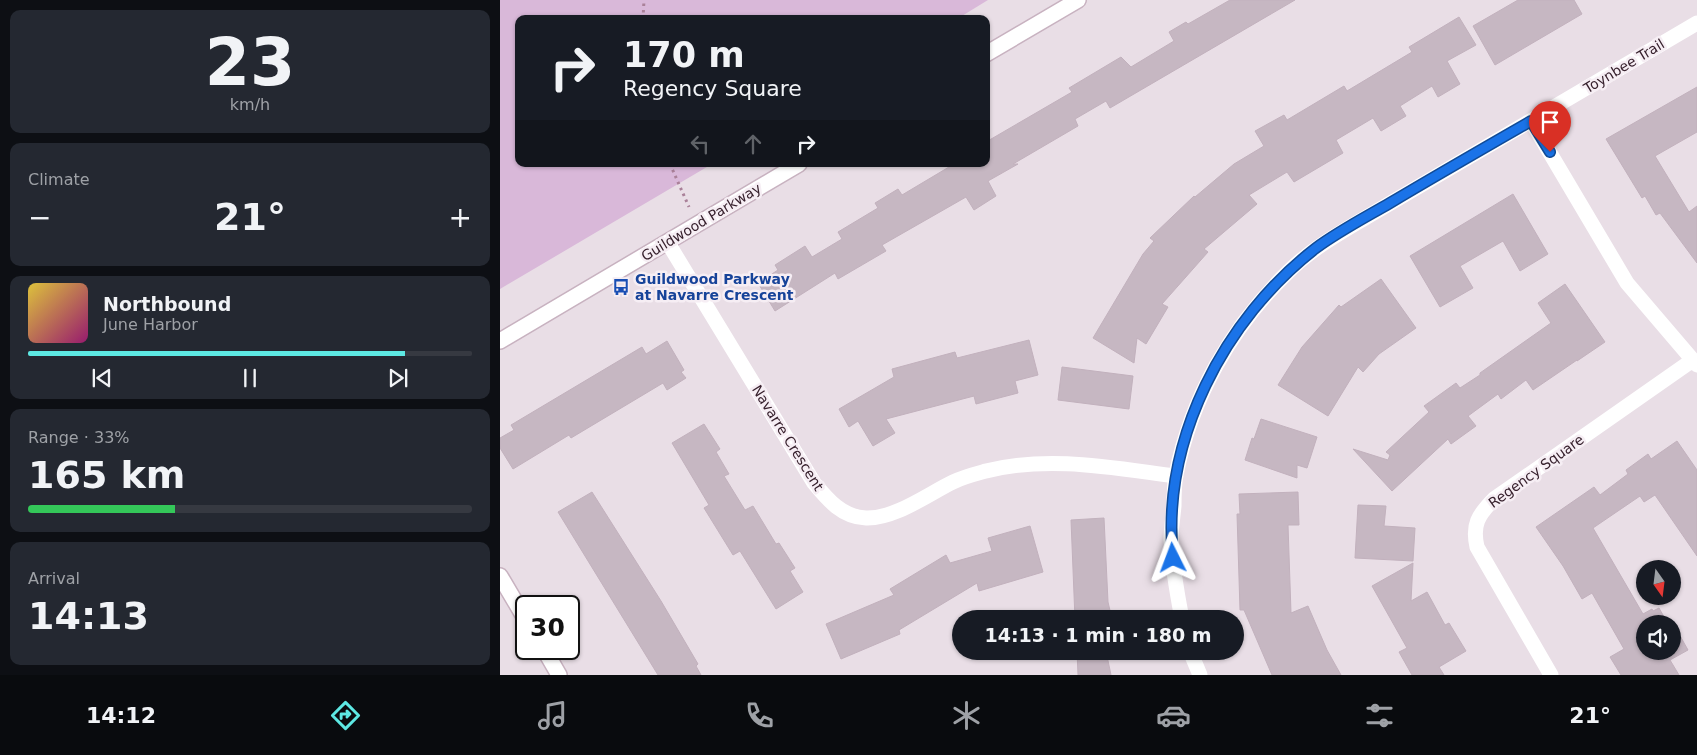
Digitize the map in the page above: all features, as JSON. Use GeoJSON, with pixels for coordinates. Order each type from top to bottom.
{"type":"FeatureCollection","features":[{"type":"Feature","properties":{"kind":"street"},"geometry":{"type":"LineString","coordinates":[[990,52],[1078,0]]}},
{"type":"Feature","properties":{"kind":"street","name":"Toynbee Trail"},"geometry":{"type":"LineString","coordinates":[[1180,610],[1171,540],[1176,476],[1190,424],[1211,372],[1238,329],[1264,297],[1288,272],[1318,247],[1697,23]]}},
{"type":"Feature","properties":{"kind":"street","name":"Regency Square"},"geometry":{"type":"LineString","coordinates":[[1531,121],[1627,283],[1695,363],[1494,499],[1483,510],[1477,522],[1474,534],[1477,548],[1551,675]]}},
{"type":"Feature","properties":{"kind":"street","name":"Guildwood Parkway"},"geometry":{"type":"LineString","coordinates":[[500,341],[794,167]]}},
{"type":"Feature","properties":{"kind":"street","name":"Navarre Crescent"},"geometry":{"type":"LineString","coordinates":[[668,243],[814,483],[839,510],[853,516],[881,517],[897,511],[955,480],[1016,465],[1060,462],[1176,476]]}},
{"type":"Feature","properties":{"kind":"street"},"geometry":{"type":"LineString","coordinates":[[500,576],[515,601]]}},
{"type":"Feature","properties":{"kind":"street"},"geometry":{"type":"LineString","coordinates":[[550,660],[559,675]]}},
{"type":"Feature","properties":{"kind":"street"},"geometry":{"type":"LineString","coordinates":[[1194,660],[1200,675]]}},
{"type":"Feature","properties":{"kind":"path"},"geometry":{"type":"LineString","coordinates":[[643,15],[644,0]]}},
{"type":"Feature","properties":{"kind":"path"},"geometry":{"type":"LineString","coordinates":[[671,167],[697,224]]}},
{"type":"Feature","properties":{"kind":"shaded area"},"geometry":{"type":"Polygon","coordinates":[[[500,0],[988,0],[964,15],[515,15],[515,167],[707,167],[500,289],[500,0]]]}},
{"type":"Feature","properties":{"kind":"building"},"geometry":{"type":"Polygon","coordinates":[[[1230,0],[1295,0],[1110,108],[1106,101],[1075,119],[1078,126],[988,181],[996,196],[974,210],[966,197],[882,245],[886,251],[838,279],[835,273],[775,311],[758,283],[778,270],[775,265],[805,246],[812,257],[842,239],[838,232],[878,208],[875,203],[898,189],[902,195],[949,167],[990,167],[990,140],[1072,92],[1069,88],[1121,57],[1131,67],[1174,41],[1169,32],[1186,22],[1188,24],[1230,0]]]}},
{"type":"Feature","properties":{"kind":"building"},"geometry":{"type":"Polygon","coordinates":[[[1518,0],[1574,0],[1582,14],[1495,65],[1473,26],[1518,0]]]}},
{"type":"Feature","properties":{"kind":"building"},"geometry":{"type":"Polygon","coordinates":[[[1459,17],[1476,45],[1447,61],[1460,84],[1438,97],[1432,86],[1400,106],[1406,116],[1381,131],[1373,118],[1336,140],[1343,153],[1294,182],[1287,172],[1249,195],[1257,204],[1204,249],[1208,252],[1162,304],[1168,307],[1146,344],[1137,338],[1134,363],[1093,338],[1143,254],[1154,241],[1150,238],[1194,196],[1234,164],[1264,146],[1255,131],[1284,115],[1287,120],[1344,86],[1347,91],[1412,52],[1409,47],[1459,17]]]}},
{"type":"Feature","properties":{"kind":"building"},"geometry":{"type":"Polygon","coordinates":[[[1697,87],[1697,132],[1655,156],[1689,212],[1697,206],[1697,263],[1660,213],[1656,215],[1645,196],[1642,198],[1606,139],[1697,87]]]}},
{"type":"Feature","properties":{"kind":"building"},"geometry":{"type":"Polygon","coordinates":[[[1513,194],[1548,254],[1520,271],[1503,241],[1460,266],[1473,288],[1440,307],[1410,256],[1513,194]]]}},
{"type":"Feature","properties":{"kind":"building"},"geometry":{"type":"Polygon","coordinates":[[[1381,279],[1416,328],[1379,354],[1363,372],[1358,367],[1328,416],[1278,385],[1302,347],[1339,305],[1341,307],[1381,279]]]}},
{"type":"Feature","properties":{"kind":"building"},"geometry":{"type":"Polygon","coordinates":[[[1565,284],[1605,342],[1533,390],[1526,380],[1501,399],[1498,394],[1468,416],[1476,426],[1451,444],[1448,439],[1392,491],[1353,449],[1388,460],[1390,455],[1386,452],[1429,412],[1424,406],[1456,383],[1460,388],[1480,375],[1480,373],[1551,323],[1538,303],[1565,284]]]}},
{"type":"Feature","properties":{"kind":"building"},"geometry":{"type":"Polygon","coordinates":[[[1029,340],[1038,375],[1015,381],[1018,393],[976,404],[974,396],[886,419],[895,433],[873,446],[858,421],[849,427],[839,409],[894,377],[892,369],[955,352],[957,358],[1029,340]]]}},
{"type":"Feature","properties":{"kind":"building"},"geometry":{"type":"Polygon","coordinates":[[[667,341],[684,370],[681,372],[686,378],[667,390],[663,383],[571,438],[569,435],[513,469],[500,448],[500,438],[514,430],[511,425],[642,347],[646,354],[667,341]]]}},
{"type":"Feature","properties":{"kind":"building"},"geometry":{"type":"Polygon","coordinates":[[[1062,367],[1133,376],[1129,409],[1058,400],[1062,367]]]}},
{"type":"Feature","properties":{"kind":"building"},"geometry":{"type":"Polygon","coordinates":[[[1261,419],[1317,437],[1307,468],[1297,465],[1297,478],[1245,460],[1261,419]]]}},
{"type":"Feature","properties":{"kind":"building"},"geometry":{"type":"Polygon","coordinates":[[[704,424],[720,449],[716,452],[729,474],[724,476],[745,510],[753,506],[776,544],[779,543],[795,568],[790,571],[803,592],[776,609],[740,551],[733,555],[704,508],[709,505],[672,443],[704,424]]]}},
{"type":"Feature","properties":{"kind":"building"},"geometry":{"type":"Polygon","coordinates":[[[1677,441],[1697,470],[1697,556],[1655,495],[1644,502],[1640,496],[1593,528],[1636,605],[1643,614],[1652,609],[1653,611],[1659,608],[1663,615],[1636,615],[1636,660],[1670,660],[1679,675],[1621,675],[1610,657],[1624,649],[1592,593],[1582,599],[1563,566],[1536,527],[1594,487],[1600,495],[1628,474],[1626,470],[1648,454],[1651,459],[1677,441]]]}},
{"type":"Feature","properties":{"kind":"building"},"geometry":{"type":"Polygon","coordinates":[[[592,492],[661,601],[698,664],[696,666],[701,675],[658,675],[558,512],[592,492]]]}},
{"type":"Feature","properties":{"kind":"building"},"geometry":{"type":"Polygon","coordinates":[[[1298,492],[1299,525],[1288,525],[1291,613],[1308,606],[1327,650],[1341,675],[1272,675],[1244,610],[1240,610],[1237,514],[1240,514],[1239,494],[1298,492]]]}},
{"type":"Feature","properties":{"kind":"building"},"geometry":{"type":"Polygon","coordinates":[[[1358,505],[1386,506],[1384,526],[1415,528],[1413,561],[1355,558],[1358,505]]]}},
{"type":"Feature","properties":{"kind":"building"},"geometry":{"type":"Polygon","coordinates":[[[1104,518],[1110,610],[1075,610],[1071,520],[1104,518]]]}},
{"type":"Feature","properties":{"kind":"building"},"geometry":{"type":"Polygon","coordinates":[[[1030,526],[1043,572],[979,591],[977,583],[899,630],[900,634],[841,659],[826,624],[894,595],[890,589],[946,555],[950,563],[992,551],[988,538],[1030,526]]]}},
{"type":"Feature","properties":{"kind":"building"},"geometry":{"type":"Polygon","coordinates":[[[1413,563],[1411,601],[1427,592],[1445,625],[1449,623],[1466,651],[1439,667],[1444,675],[1412,675],[1399,652],[1407,648],[1372,586],[1413,563]]]}},
{"type":"Feature","properties":{"kind":"building"},"geometry":{"type":"Polygon","coordinates":[[[1681,638],[1688,650],[1681,654],[1681,638]]]}},
{"type":"Feature","properties":{"kind":"building"},"geometry":{"type":"Polygon","coordinates":[[[1077,660],[1108,660],[1111,675],[1078,675],[1077,660]]]}},
{"type":"Feature","properties":{"kind":"place","name":"Guildwood Parkway at Navarre Crescent"},"geometry":{"type":"Point","coordinates":[621,287]}},
{"type":"Feature","properties":{"kind":"route"},"geometry":{"type":"LineString","coordinates":[[1173,558],[1171,540],[1176,476],[1190,424],[1211,372],[1238,329],[1264,297],[1288,272],[1318,247],[1531,121],[1550,152]]}}]}
